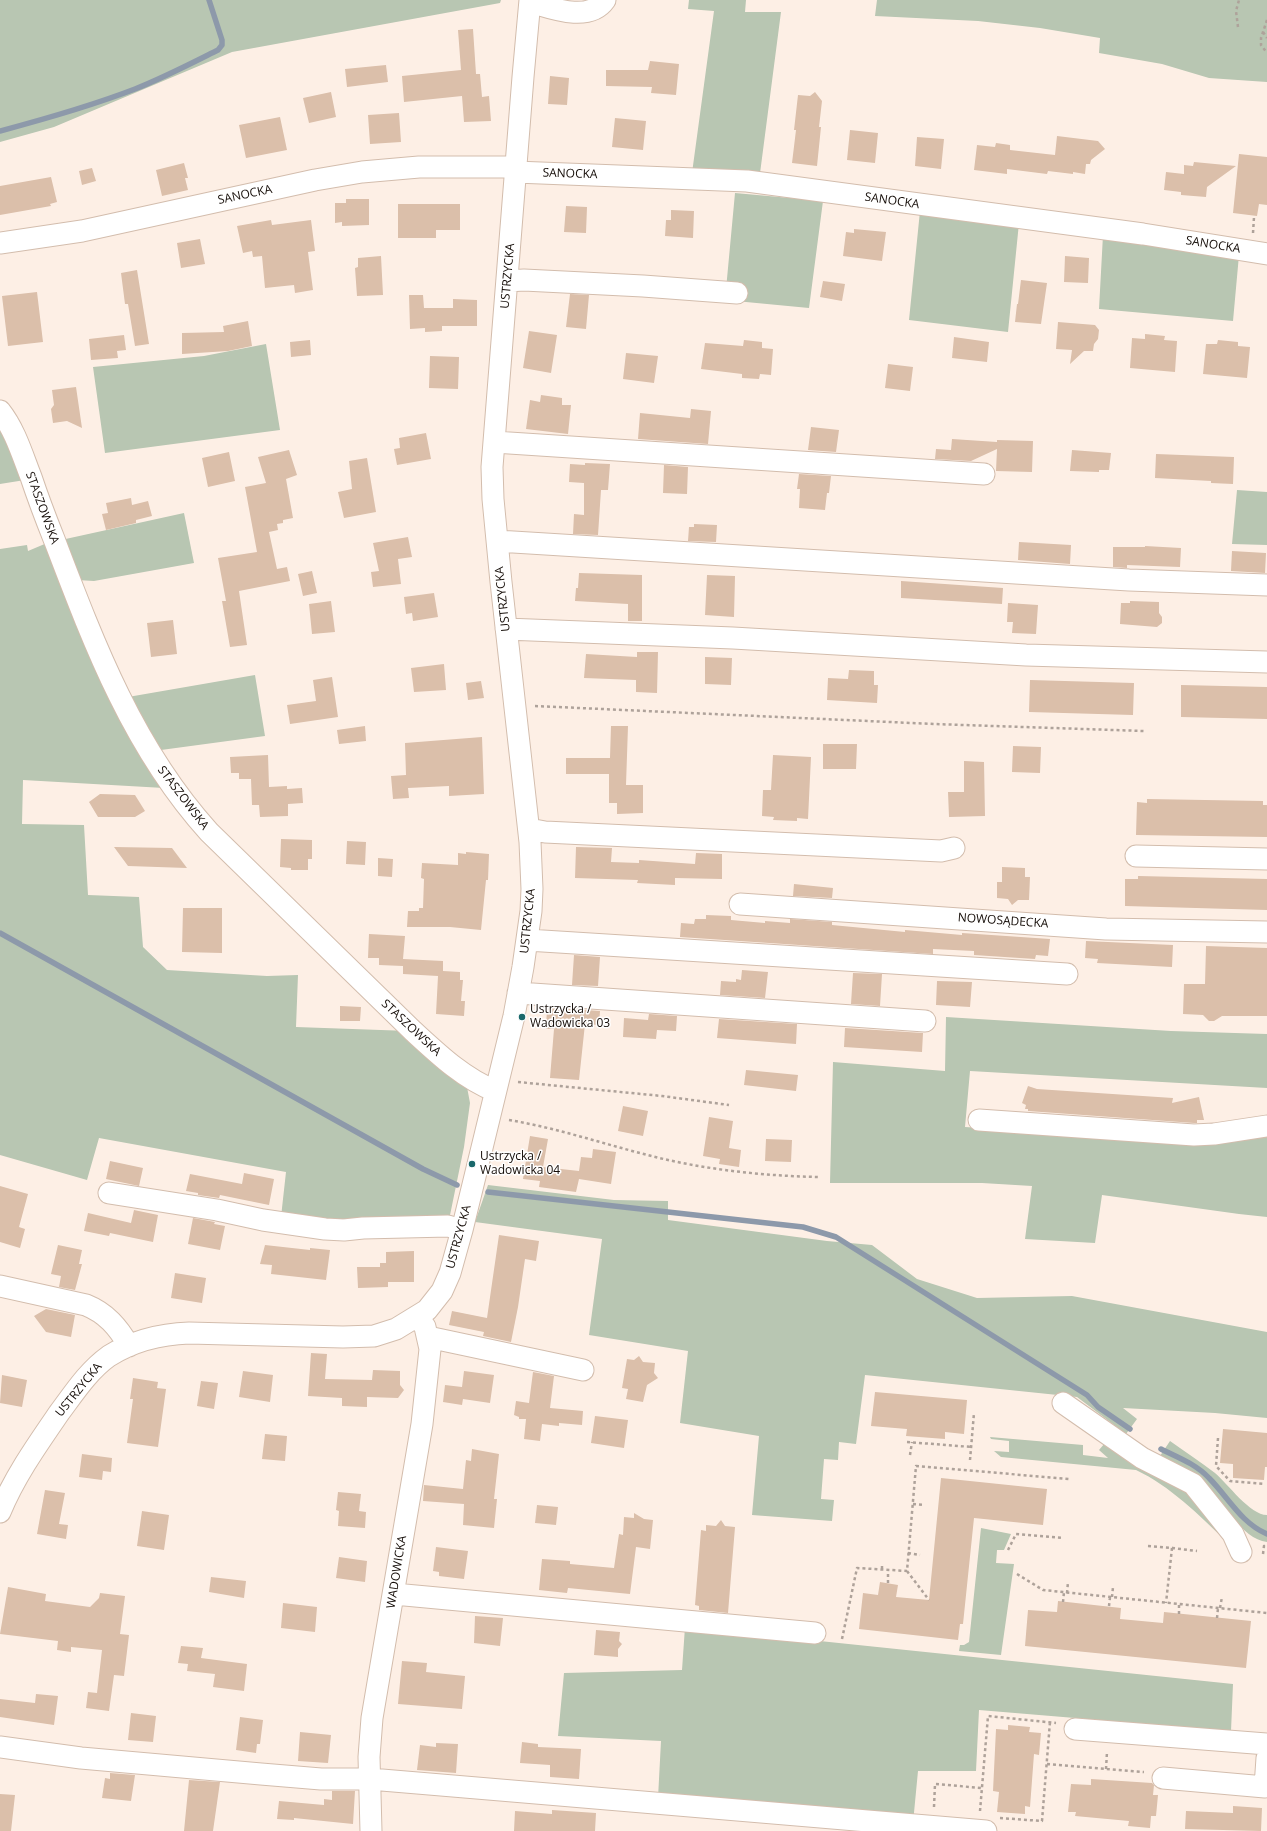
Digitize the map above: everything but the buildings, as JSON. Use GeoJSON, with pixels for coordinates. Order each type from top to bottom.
{"type":"FeatureCollection","features":[{"type":"Feature","properties":{"kind":"street"},"geometry":{"type":"LineString","coordinates":[[530,1],[560,10],[582,12],[592,10],[602,4],[605,0]]}},
{"type":"Feature","properties":{"kind":"street","name":"USTRZYCKA"},"geometry":{"type":"LineString","coordinates":[[0,1512],[14,1481],[76,1390],[100,1363],[129,1346],[160,1336],[189,1332],[343,1338],[374,1336],[396,1329],[427,1310],[442,1292],[450,1273],[462,1230],[518,993],[527,940],[532,889],[529,829],[493,499],[494,442],[530,1]]}},
{"type":"Feature","properties":{"kind":"street","name":"SANOCKA"},"geometry":{"type":"LineString","coordinates":[[0,242],[82,231],[307,182],[362,172],[418,167],[516,169],[747,181],[1143,234],[1267,254]]}},
{"type":"Feature","properties":{"kind":"street"},"geometry":{"type":"LineString","coordinates":[[508,281],[524,280],[643,286],[737,293]]}},
{"type":"Feature","properties":{"kind":"street","name":"STASZOWSKA"},"geometry":{"type":"LineString","coordinates":[[0,411],[17,439],[54,541],[112,685],[152,756],[184,803],[224,848],[413,1031],[448,1062],[483,1086],[496,1085]]}},
{"type":"Feature","properties":{"kind":"street"},"geometry":{"type":"LineString","coordinates":[[494,442],[984,474]]}},
{"type":"Feature","properties":{"kind":"street"},"geometry":{"type":"LineString","coordinates":[[497,541],[1129,580],[1267,585]]}},
{"type":"Feature","properties":{"kind":"street"},"geometry":{"type":"LineString","coordinates":[[506,629],[734,638],[1026,655],[1267,662]]}},
{"type":"Feature","properties":{"kind":"street"},"geometry":{"type":"LineString","coordinates":[[529,829],[545,832],[941,851],[954,848]]}},
{"type":"Feature","properties":{"kind":"street"},"geometry":{"type":"LineString","coordinates":[[1136,856],[1267,859]]}},
{"type":"Feature","properties":{"kind":"street","name":"NOWOSĄDECKA"},"geometry":{"type":"LineString","coordinates":[[740,904],[1106,929],[1267,932]]}},
{"type":"Feature","properties":{"kind":"street"},"geometry":{"type":"LineString","coordinates":[[527,940],[1067,974]]}},
{"type":"Feature","properties":{"kind":"street"},"geometry":{"type":"LineString","coordinates":[[518,993],[925,1021]]}},
{"type":"Feature","properties":{"kind":"street"},"geometry":{"type":"LineString","coordinates":[[979,1120],[1194,1135],[1214,1134],[1267,1126]]}},
{"type":"Feature","properties":{"kind":"street"},"geometry":{"type":"LineString","coordinates":[[109,1194],[188,1205],[263,1220],[325,1229],[344,1230],[363,1228],[448,1226],[462,1230]]}},
{"type":"Feature","properties":{"kind":"street"},"geometry":{"type":"LineString","coordinates":[[0,1286],[86,1305],[97,1309],[115,1325],[129,1346]]}},
{"type":"Feature","properties":{"kind":"street","name":"WADOWICKA"},"geometry":{"type":"LineString","coordinates":[[371,1831],[369,1756],[372,1718],[422,1424],[430,1349],[425,1327],[418,1316]]}},
{"type":"Feature","properties":{"kind":"street"},"geometry":{"type":"LineString","coordinates":[[428,1337],[583,1370]]}},
{"type":"Feature","properties":{"kind":"street"},"geometry":{"type":"LineString","coordinates":[[1063,1403],[1142,1458],[1193,1484],[1233,1534],[1241,1552]]}},
{"type":"Feature","properties":{"kind":"street"},"geometry":{"type":"LineString","coordinates":[[394,1594],[815,1634]]}},
{"type":"Feature","properties":{"kind":"street"},"geometry":{"type":"LineString","coordinates":[[1075,1729],[1267,1744]]}},
{"type":"Feature","properties":{"kind":"street"},"geometry":{"type":"LineString","coordinates":[[0,1747],[81,1758],[321,1779],[370,1780],[987,1821]]}},
{"type":"Feature","properties":{"kind":"street"},"geometry":{"type":"LineString","coordinates":[[1164,1778],[1265,1787],[1267,1758]]}},
{"type":"Feature","properties":{"kind":"path"},"geometry":{"type":"LineString","coordinates":[[1238,27],[1236,11],[1239,0]]}},
{"type":"Feature","properties":{"kind":"path"},"geometry":{"type":"LineString","coordinates":[[1267,20],[1261,45],[1267,53]]}},
{"type":"Feature","properties":{"kind":"path"},"geometry":{"type":"LineString","coordinates":[[1263,32],[1267,38]]}},
{"type":"Feature","properties":{"kind":"path"},"geometry":{"type":"LineString","coordinates":[[515,707],[532,706],[926,724],[1144,731]]}},
{"type":"Feature","properties":{"kind":"path"},"geometry":{"type":"LineString","coordinates":[[496,1085],[662,1096],[729,1105]]}},
{"type":"Feature","properties":{"kind":"path"},"geometry":{"type":"LineString","coordinates":[[489,1117],[543,1126],[653,1156],[708,1168],[791,1176],[819,1177]]}},
{"type":"Feature","properties":{"kind":"path"},"geometry":{"type":"LineString","coordinates":[[970,1460],[974,1413]]}},
{"type":"Feature","properties":{"kind":"path"},"geometry":{"type":"LineString","coordinates":[[1218,1438],[1216,1466],[1230,1481],[1264,1484]]}},
{"type":"Feature","properties":{"kind":"path"},"geometry":{"type":"LineString","coordinates":[[907,1442],[972,1447]]}},
{"type":"Feature","properties":{"kind":"path"},"geometry":{"type":"LineString","coordinates":[[910,1455],[912,1442]]}},
{"type":"Feature","properties":{"kind":"path"},"geometry":{"type":"LineString","coordinates":[[929,1600],[907,1571],[916,1466],[1069,1479]]}},
{"type":"Feature","properties":{"kind":"path"},"geometry":{"type":"LineString","coordinates":[[913,1504],[925,1505]]}},
{"type":"Feature","properties":{"kind":"path"},"geometry":{"type":"LineString","coordinates":[[1008,1550],[1016,1534],[1062,1538]]}},
{"type":"Feature","properties":{"kind":"path"},"geometry":{"type":"LineString","coordinates":[[1148,1546],[1196,1551]]}},
{"type":"Feature","properties":{"kind":"path"},"geometry":{"type":"LineString","coordinates":[[1263,1554],[1264,1546],[1267,1547]]}},
{"type":"Feature","properties":{"kind":"path"},"geometry":{"type":"LineString","coordinates":[[1166,1603],[1172,1548]]}},
{"type":"Feature","properties":{"kind":"path"},"geometry":{"type":"LineString","coordinates":[[908,1554],[920,1555]]}},
{"type":"Feature","properties":{"kind":"path"},"geometry":{"type":"LineString","coordinates":[[882,1564],[882,1569]]}},
{"type":"Feature","properties":{"kind":"path"},"geometry":{"type":"LineString","coordinates":[[842,1639],[857,1568],[907,1571]]}},
{"type":"Feature","properties":{"kind":"path"},"geometry":{"type":"LineString","coordinates":[[888,1570],[888,1583]]}},
{"type":"Feature","properties":{"kind":"path"},"geometry":{"type":"LineString","coordinates":[[1017,1574],[1043,1590],[1267,1613]]}},
{"type":"Feature","properties":{"kind":"path"},"geometry":{"type":"LineString","coordinates":[[1063,1602],[1068,1582]]}},
{"type":"Feature","properties":{"kind":"path"},"geometry":{"type":"LineString","coordinates":[[1109,1606],[1114,1587]]}},
{"type":"Feature","properties":{"kind":"path"},"geometry":{"type":"LineString","coordinates":[[1217,1618],[1222,1598]]}},
{"type":"Feature","properties":{"kind":"path"},"geometry":{"type":"LineString","coordinates":[[1179,1604],[1179,1614]]}},
{"type":"Feature","properties":{"kind":"path"},"geometry":{"type":"LineString","coordinates":[[1050,1722],[1042,1821],[987,1821],[982,1788],[988,1716],[1076,1724],[1075,1729]]}},
{"type":"Feature","properties":{"kind":"path"},"geometry":{"type":"LineString","coordinates":[[1047,1764],[1164,1774],[1164,1778]]}},
{"type":"Feature","properties":{"kind":"path"},"geometry":{"type":"LineString","coordinates":[[933,1812],[935,1784],[982,1788]]}},
{"type":"Feature","properties":{"kind":"green space"},"geometry":{"type":"Polygon","coordinates":[[[0,0],[501,0],[500,3],[232,52],[54,127],[0,142],[0,0]]]}},
{"type":"Feature","properties":{"kind":"green space"},"geometry":{"type":"Polygon","coordinates":[[[689,0],[746,0],[745,12],[781,12],[759,181],[692,173],[714,11],[688,9],[689,0]]]}},
{"type":"Feature","properties":{"kind":"green space"},"geometry":{"type":"Polygon","coordinates":[[[877,0],[1267,0],[1267,82],[1209,78],[1162,64],[1099,53],[1100,38],[1040,28],[978,21],[875,16],[877,0]]]}},
{"type":"Feature","properties":{"kind":"green space"},"geometry":{"type":"Polygon","coordinates":[[[735,193],[823,201],[809,308],[725,300],[735,193]]]}},
{"type":"Feature","properties":{"kind":"green space"},"geometry":{"type":"Polygon","coordinates":[[[920,211],[1019,223],[1008,332],[909,320],[920,211]]]}},
{"type":"Feature","properties":{"kind":"green space"},"geometry":{"type":"Polygon","coordinates":[[[1103,235],[1239,255],[1233,321],[1099,309],[1103,235]]]}},
{"type":"Feature","properties":{"kind":"green space"},"geometry":{"type":"Polygon","coordinates":[[[266,344],[280,430],[105,453],[93,367],[204,356],[266,344]]]}},
{"type":"Feature","properties":{"kind":"green space"},"geometry":{"type":"Polygon","coordinates":[[[0,425],[25,480],[0,484],[0,425]]]}},
{"type":"Feature","properties":{"kind":"green space"},"geometry":{"type":"Polygon","coordinates":[[[1237,490],[1267,492],[1267,545],[1232,544],[1237,490]]]}},
{"type":"Feature","properties":{"kind":"green space"},"geometry":{"type":"Polygon","coordinates":[[[184,513],[194,563],[94,581],[77,580],[61,540],[184,513]]]}},
{"type":"Feature","properties":{"kind":"green space"},"geometry":{"type":"Polygon","coordinates":[[[47,543],[71,613],[123,725],[164,788],[23,780],[22,824],[84,825],[88,895],[139,897],[143,947],[167,970],[267,976],[298,975],[296,1027],[409,1031],[467,1087],[470,1103],[464,1147],[449,1220],[336,1225],[281,1217],[286,1172],[99,1138],[87,1180],[0,1155],[0,549],[27,545],[28,551],[47,543]]]}},
{"type":"Feature","properties":{"kind":"green space"},"geometry":{"type":"Polygon","coordinates":[[[255,675],[265,736],[161,750],[128,697],[255,675]]]}},
{"type":"Feature","properties":{"kind":"green space"},"geometry":{"type":"Polygon","coordinates":[[[946,1017],[1171,1031],[1267,1034],[1267,1088],[970,1071],[965,1127],[1206,1142],[1267,1134],[1267,1217],[1102,1195],[1095,1243],[1025,1239],[1032,1186],[982,1183],[830,1183],[833,1062],[945,1071],[946,1017]]]}},
{"type":"Feature","properties":{"kind":"green space"},"geometry":{"type":"Polygon","coordinates":[[[488,1185],[614,1200],[668,1201],[668,1220],[827,1241],[872,1245],[917,1279],[977,1298],[1072,1296],[1267,1332],[1267,1418],[1215,1413],[1123,1408],[1137,1419],[1126,1434],[1077,1397],[865,1375],[856,1444],[839,1442],[838,1460],[824,1459],[821,1499],[834,1500],[832,1521],[752,1515],[759,1436],[680,1423],[688,1351],[589,1335],[602,1239],[475,1222],[488,1185]]]}},
{"type":"Feature","properties":{"kind":"green space"},"geometry":{"type":"Polygon","coordinates":[[[990,1437],[1083,1445],[1083,1455],[1108,1458],[1099,1450],[1105,1443],[1187,1489],[1226,1541],[1195,1511],[1161,1484],[1136,1470],[1001,1457],[994,1451],[1009,1452],[1009,1441],[991,1439],[990,1437]]]}},
{"type":"Feature","properties":{"kind":"green space"},"geometry":{"type":"Polygon","coordinates":[[[1170,1441],[1215,1473],[1247,1505],[1260,1514],[1267,1515],[1267,1542],[1249,1534],[1241,1527],[1205,1484],[1160,1456],[1170,1441]]]}},
{"type":"Feature","properties":{"kind":"green space"},"geometry":{"type":"Polygon","coordinates":[[[981,1528],[1011,1534],[1004,1550],[997,1550],[996,1563],[1014,1564],[1001,1655],[959,1651],[960,1645],[964,1645],[969,1642],[981,1528]]]}},
{"type":"Feature","properties":{"kind":"green space"},"geometry":{"type":"Polygon","coordinates":[[[685,1627],[1233,1684],[1231,1731],[979,1710],[976,1771],[918,1771],[913,1823],[658,1798],[661,1741],[558,1736],[564,1673],[682,1670],[685,1627]]]}},
{"type":"Feature","properties":{"kind":"waterway"},"geometry":{"type":"LineString","coordinates":[[0,131],[68,112],[135,89],[218,50],[222,45],[222,40],[209,0]]}},
{"type":"Feature","properties":{"kind":"waterway"},"geometry":{"type":"LineString","coordinates":[[0,933],[423,1169],[457,1185]]}},
{"type":"Feature","properties":{"kind":"waterway"},"geometry":{"type":"LineString","coordinates":[[488,1192],[803,1227],[836,1237],[1087,1395],[1098,1407],[1130,1429]]}},
{"type":"Feature","properties":{"kind":"waterway"},"geometry":{"type":"LineString","coordinates":[[1161,1449],[1186,1461],[1204,1473],[1242,1516],[1258,1529],[1267,1534]]}},
{"type":"Feature","properties":{"kind":"place","name":"Ustrzycka / Wadowicka 03"},"geometry":{"type":"Point","coordinates":[522,1017]}},
{"type":"Feature","properties":{"kind":"place","name":"Ustrzycka / Wadowicka 04"},"geometry":{"type":"Point","coordinates":[472,1164]}}]}
